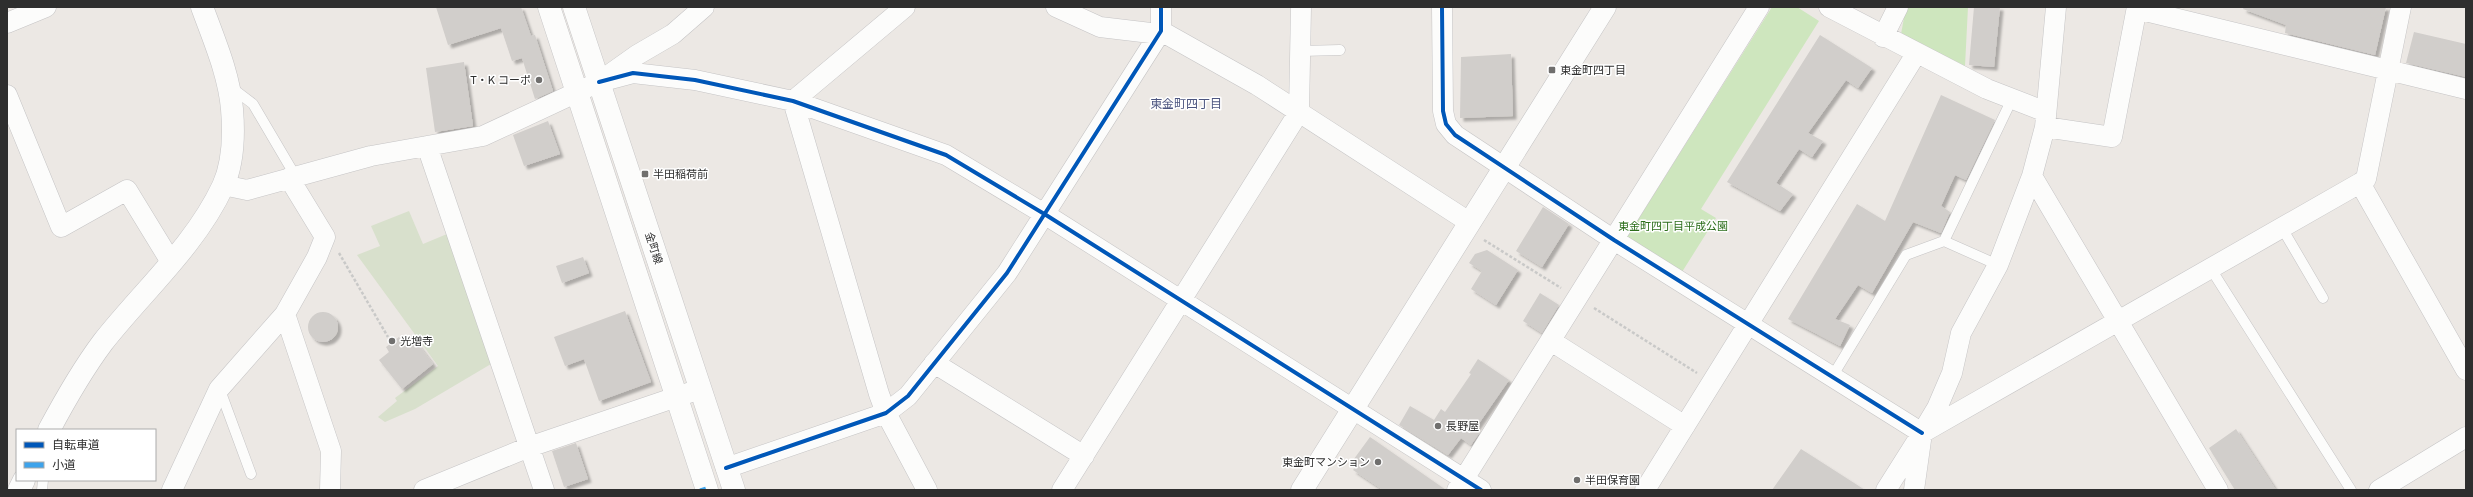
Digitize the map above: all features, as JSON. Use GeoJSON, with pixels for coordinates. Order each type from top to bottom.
{"type":"FeatureCollection","features":[{"type":"Feature","properties":{"kind":"street"},"geometry":{"type":"LineString","coordinates":[[7,23],[46,7]]}},
{"type":"Feature","properties":{"kind":"street"},"geometry":{"type":"LineString","coordinates":[[50,429],[81,374],[103,343],[204,219],[223,186],[232,139],[232,109],[228,85],[202,7]]}},
{"type":"Feature","properties":{"kind":"street"},"geometry":{"type":"LineString","coordinates":[[549,7],[675,398],[707,490]]}},
{"type":"Feature","properties":{"kind":"street","name":"金町線"},"geometry":{"type":"LineString","coordinates":[[574,7],[734,490]]}},
{"type":"Feature","properties":{"kind":"street"},"geometry":{"type":"LineString","coordinates":[[599,82],[637,55],[673,34],[704,7]]}},
{"type":"Feature","properties":{"kind":"street"},"geometry":{"type":"LineString","coordinates":[[793,101],[905,7]]}},
{"type":"Feature","properties":{"kind":"street"},"geometry":{"type":"LineString","coordinates":[[1056,7],[1100,27],[1160,32],[1257,85],[1469,222]]}},
{"type":"Feature","properties":{"kind":"street"},"geometry":{"type":"LineString","coordinates":[[726,468],[886,414],[908,396],[1007,273],[1046,215],[1160,32],[1161,7]]}},
{"type":"Feature","properties":{"kind":"street"},"geometry":{"type":"LineString","coordinates":[[1062,490],[1300,112],[1301,7]]}},
{"type":"Feature","properties":{"kind":"street"},"geometry":{"type":"LineString","coordinates":[[1442,7],[1443,111],[1446,124],[1455,135],[1614,240],[1922,433]]}},
{"type":"Feature","properties":{"kind":"street"},"geometry":{"type":"LineString","coordinates":[[1302,490],[1605,7]]}},
{"type":"Feature","properties":{"kind":"street"},"geometry":{"type":"LineString","coordinates":[[1460,485],[1759,7]]}},
{"type":"Feature","properties":{"kind":"street"},"geometry":{"type":"LineString","coordinates":[[1829,7],[1916,54],[1987,89],[2012,99],[2045,119],[2112,137],[2137,8],[2466,88]]}},
{"type":"Feature","properties":{"kind":"street"},"geometry":{"type":"LineString","coordinates":[[1883,37],[1898,7]]}},
{"type":"Feature","properties":{"kind":"street"},"geometry":{"type":"LineString","coordinates":[[1886,490],[1937,408],[1952,373],[1961,333],[1998,265],[2032,176],[2045,119],[2056,7]]}},
{"type":"Feature","properties":{"kind":"street"},"geometry":{"type":"LineString","coordinates":[[1922,433],[2366,179],[2402,7]]}},
{"type":"Feature","properties":{"kind":"street"},"geometry":{"type":"LineString","coordinates":[[1645,490],[1749,325],[1916,54]]}},
{"type":"Feature","properties":{"kind":"street"},"geometry":{"type":"LineString","coordinates":[[223,186],[247,190],[371,156],[483,136],[599,82],[633,73],[695,80],[793,101],[946,155],[1046,215],[1354,409],[1460,485],[1481,490]]}},
{"type":"Feature","properties":{"kind":"street"},"geometry":{"type":"LineString","coordinates":[[7,95],[61,227],[128,190],[170,262]]}},
{"type":"Feature","properties":{"kind":"street"},"geometry":{"type":"LineString","coordinates":[[793,101],[886,414],[927,490]]}},
{"type":"Feature","properties":{"kind":"street"},"geometry":{"type":"LineString","coordinates":[[427,146],[544,490]]}},
{"type":"Feature","properties":{"kind":"street"},"geometry":{"type":"LineString","coordinates":[[2032,176],[2218,490]]}},
{"type":"Feature","properties":{"kind":"street"},"geometry":{"type":"LineString","coordinates":[[172,490],[219,389],[285,314],[318,257],[325,237],[292,177]]}},
{"type":"Feature","properties":{"kind":"street"},"geometry":{"type":"LineString","coordinates":[[2360,183],[2466,370]]}},
{"type":"Feature","properties":{"kind":"street"},"geometry":{"type":"LineString","coordinates":[[285,314],[331,451],[330,490]]}},
{"type":"Feature","properties":{"kind":"street"},"geometry":{"type":"LineString","coordinates":[[1551,341],[1685,426]]}},
{"type":"Feature","properties":{"kind":"street"},"geometry":{"type":"LineString","coordinates":[[934,364],[1084,456]]}},
{"type":"Feature","properties":{"kind":"street"},"geometry":{"type":"LineString","coordinates":[[424,490],[529,448],[700,389]]}},
{"type":"Feature","properties":{"kind":"street"},"geometry":{"type":"LineString","coordinates":[[1914,490],[1922,433]]}},
{"type":"Feature","properties":{"kind":"street"},"geometry":{"type":"LineString","coordinates":[[2379,490],[2466,437]]}},
{"type":"Feature","properties":{"kind":"street"},"geometry":{"type":"LineString","coordinates":[[19,490],[24,481]]}},
{"type":"Feature","properties":{"kind":"lane"},"geometry":{"type":"LineString","coordinates":[[1301,51],[1340,50]]}},
{"type":"Feature","properties":{"kind":"lane"},"geometry":{"type":"LineString","coordinates":[[228,85],[253,104],[292,177]]}},
{"type":"Feature","properties":{"kind":"lane"},"geometry":{"type":"LineString","coordinates":[[1832,377],[1906,256],[1944,241],[2012,99]]}},
{"type":"Feature","properties":{"kind":"lane"},"geometry":{"type":"LineString","coordinates":[[2282,228],[2323,298]]}},
{"type":"Feature","properties":{"kind":"lane"},"geometry":{"type":"LineString","coordinates":[[1944,241],[1998,265]]}},
{"type":"Feature","properties":{"kind":"lane"},"geometry":{"type":"LineString","coordinates":[[2211,268],[2351,490]]}},
{"type":"Feature","properties":{"kind":"lane"},"geometry":{"type":"LineString","coordinates":[[219,389],[251,474]]}},
{"type":"Feature","properties":{"kind":"path"},"geometry":{"type":"LineString","coordinates":[[325,237],[342,256],[388,338]]}},
{"type":"Feature","properties":{"kind":"green space","name":"東金町四丁目平成公園"},"geometry":{"type":"Polygon","coordinates":[[[1772,7],[1797,7],[1819,21],[1701,209],[1716,218],[1682,272],[1627,237],[1772,7]]]}},
{"type":"Feature","properties":{"kind":"green space"},"geometry":{"type":"Polygon","coordinates":[[[1906,7],[1968,7],[1965,66],[1901,34],[1906,7]]]}},
{"type":"Feature","properties":{"kind":"green space"},"geometry":{"type":"Polygon","coordinates":[[[409,211],[423,244],[447,234],[491,364],[415,409],[385,422],[378,417],[397,401],[395,398],[438,366],[357,255],[380,246],[371,226],[409,211]]]}},
{"type":"Feature","properties":{"kind":"building"},"geometry":{"type":"Polygon","coordinates":[[[436,7],[521,7],[531,36],[535,35],[553,91],[535,99],[522,58],[512,61],[501,28],[448,45],[436,7]]]}},
{"type":"Feature","properties":{"kind":"building"},"geometry":{"type":"Polygon","coordinates":[[[1974,7],[2000,7],[1994,67],[1969,65],[1974,7]]]}},
{"type":"Feature","properties":{"kind":"building"},"geometry":{"type":"Polygon","coordinates":[[[2244,7],[2386,7],[2375,55],[2285,33],[2286,25],[2243,9],[2244,7]]]}},
{"type":"Feature","properties":{"kind":"building"},"geometry":{"type":"Polygon","coordinates":[[[2414,32],[2466,44],[2466,77],[2406,63],[2414,32]]]}},
{"type":"Feature","properties":{"kind":"building"},"geometry":{"type":"Polygon","coordinates":[[[1820,35],[1872,68],[1858,88],[1846,80],[1808,133],[1823,141],[1812,157],[1799,149],[1776,183],[1793,194],[1780,211],[1727,182],[1820,35]]]}},
{"type":"Feature","properties":{"kind":"building"},"geometry":{"type":"Polygon","coordinates":[[[1511,54],[1513,116],[1460,118],[1461,57],[1511,54]]]}},
{"type":"Feature","properties":{"kind":"building"},"geometry":{"type":"Polygon","coordinates":[[[464,62],[473,126],[435,132],[426,68],[464,62]]]}},
{"type":"Feature","properties":{"kind":"building"},"geometry":{"type":"Polygon","coordinates":[[[1941,95],[1995,120],[1966,180],[1955,175],[1941,206],[1950,212],[1941,233],[1913,222],[1872,293],[1858,285],[1835,319],[1850,325],[1840,346],[1788,319],[1857,204],[1885,221],[1941,95]]]}},
{"type":"Feature","properties":{"kind":"building"},"geometry":{"type":"Polygon","coordinates":[[[548,121],[560,154],[524,166],[513,135],[548,121]]]}},
{"type":"Feature","properties":{"kind":"building"},"geometry":{"type":"Polygon","coordinates":[[[1543,207],[1569,224],[1542,267],[1516,251],[1543,207]]]}},
{"type":"Feature","properties":{"kind":"building"},"geometry":{"type":"Polygon","coordinates":[[[1487,250],[1518,270],[1496,305],[1471,289],[1482,271],[1469,263],[1475,254],[1487,250]]]}},
{"type":"Feature","properties":{"kind":"building"},"geometry":{"type":"Polygon","coordinates":[[[583,257],[589,273],[562,283],[556,266],[583,257]]]}},
{"type":"Feature","properties":{"kind":"building"},"geometry":{"type":"Polygon","coordinates":[[[1540,293],[1559,305],[1542,333],[1523,321],[1540,293]]]}},
{"type":"Feature","properties":{"kind":"building"},"geometry":{"type":"Polygon","coordinates":[[[625,311],[651,382],[599,401],[584,359],[565,366],[554,337],[625,311]]]}},
{"type":"Feature","properties":{"kind":"building"},"geometry":{"type":"Polygon","coordinates":[[[323,312],[334,316],[338,327],[334,338],[323,342],[312,338],[308,327],[312,316],[323,312]]]}},
{"type":"Feature","properties":{"kind":"building"},"geometry":{"type":"Polygon","coordinates":[[[411,335],[433,364],[402,389],[379,360],[389,352],[386,347],[399,337],[402,342],[411,335]]]}},
{"type":"Feature","properties":{"kind":"building"},"geometry":{"type":"Polygon","coordinates":[[[1478,359],[1509,380],[1475,429],[1480,432],[1471,445],[1461,438],[1448,455],[1399,425],[1410,406],[1434,420],[1441,409],[1445,412],[1471,374],[1469,373],[1478,359]]]}},
{"type":"Feature","properties":{"kind":"building"},"geometry":{"type":"Polygon","coordinates":[[[2236,429],[2276,490],[2235,490],[2209,448],[2236,429]]]}},
{"type":"Feature","properties":{"kind":"building","name":"東金町マンション"},"geometry":{"type":"Polygon","coordinates":[[[1370,437],[1446,490],[1383,490],[1353,470],[1356,466],[1351,463],[1370,437]]]}},
{"type":"Feature","properties":{"kind":"building"},"geometry":{"type":"Polygon","coordinates":[[[576,443],[588,479],[564,487],[552,451],[576,443]]]}},
{"type":"Feature","properties":{"kind":"building"},"geometry":{"type":"Polygon","coordinates":[[[1801,449],[1865,490],[1772,490],[1801,449]]]}},
{"type":"Feature","properties":{"kind":"marked path"},"geometry":{"type":"LineString","coordinates":[[700,490],[706,488]]}},
{"type":"Feature","properties":{"kind":"cycle path"},"geometry":{"type":"LineString","coordinates":[[726,468],[886,413],[908,396],[1007,273],[1161,31],[1161,7]]}},
{"type":"Feature","properties":{"kind":"cycle path"},"geometry":{"type":"LineString","coordinates":[[1442,7],[1443,111],[1446,124],[1455,135],[1614,240],[1922,433]]}},
{"type":"Feature","properties":{"kind":"cycle path"},"geometry":{"type":"LineString","coordinates":[[599,82],[633,73],[695,80],[793,101],[946,155],[1046,215],[1481,490]]}},
{"type":"Feature","properties":{"kind":"place","name":"東金町四丁目"},"geometry":{"type":"Point","coordinates":[1552,70]}},
{"type":"Feature","properties":{"kind":"place","name":"T・K コーポ"},"geometry":{"type":"Point","coordinates":[539,80]}},
{"type":"Feature","properties":{"kind":"place","name":"半田稲荷前"},"geometry":{"type":"Point","coordinates":[645,174]}},
{"type":"Feature","properties":{"kind":"place","name":"光増寺"},"geometry":{"type":"Point","coordinates":[392,341]}},
{"type":"Feature","properties":{"kind":"place","name":"長野屋"},"geometry":{"type":"Point","coordinates":[1438,426]}},
{"type":"Feature","properties":{"kind":"place","name":"東金町マンション"},"geometry":{"type":"Point","coordinates":[1378,462]}},
{"type":"Feature","properties":{"kind":"place","name":"半田保育園"},"geometry":{"type":"Point","coordinates":[1577,480]}},
{"type":"Feature","properties":{"kind":"district","name":"東金町四丁目"},"geometry":{"type":"Point","coordinates":[1186,104]}}]}
